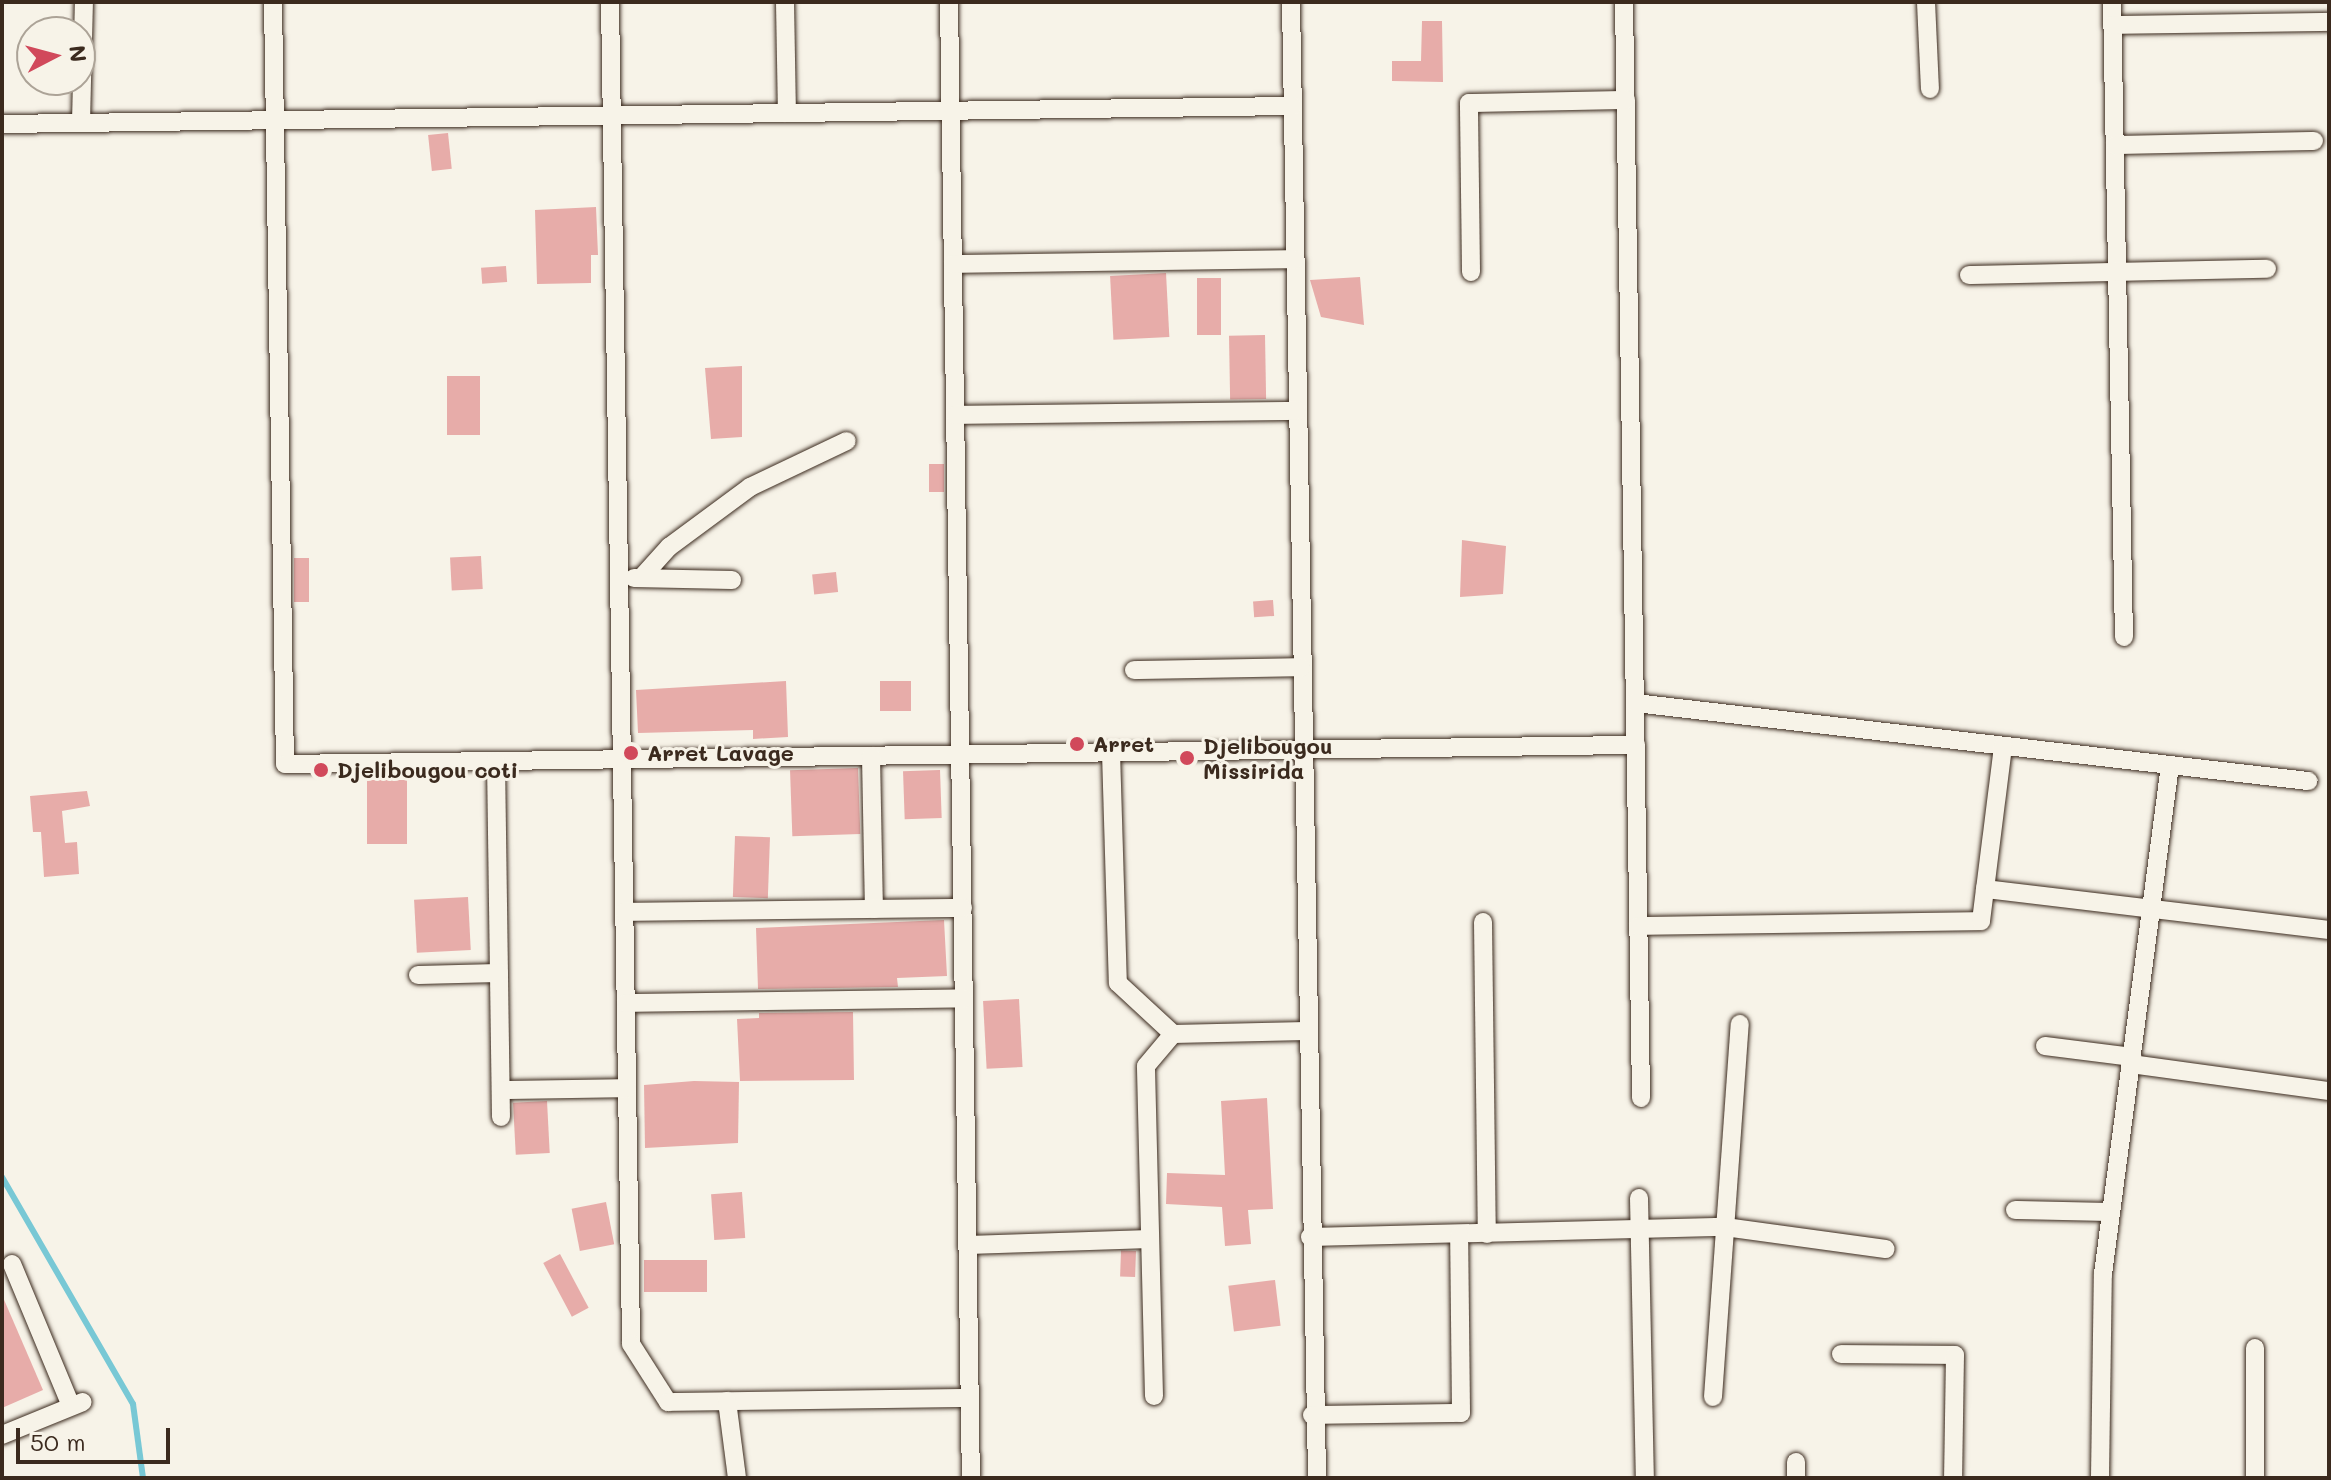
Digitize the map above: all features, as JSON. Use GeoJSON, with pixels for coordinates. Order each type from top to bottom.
{"type":"FeatureCollection","features":[{"type":"Feature","properties":{"kind":"street"},"geometry":{"type":"LineString","coordinates":[[81,122],[84,2]]}},
{"type":"Feature","properties":{"kind":"street"},"geometry":{"type":"LineString","coordinates":[[273,2],[285,764],[1636,745]]}},
{"type":"Feature","properties":{"kind":"street"},"geometry":{"type":"LineString","coordinates":[[610,2],[631,1344],[668,1402],[970,1398]]}},
{"type":"Feature","properties":{"kind":"street"},"geometry":{"type":"LineString","coordinates":[[785,2],[787,113]]}},
{"type":"Feature","properties":{"kind":"street"},"geometry":{"type":"LineString","coordinates":[[949,2],[971,1478]]}},
{"type":"Feature","properties":{"kind":"street"},"geometry":{"type":"LineString","coordinates":[[1291,2],[1312,1415],[1317,1478]]}},
{"type":"Feature","properties":{"kind":"street"},"geometry":{"type":"LineString","coordinates":[[1624,2],[1641,1098]]}},
{"type":"Feature","properties":{"kind":"street"},"geometry":{"type":"LineString","coordinates":[[1926,2],[1930,89]]}},
{"type":"Feature","properties":{"kind":"street"},"geometry":{"type":"LineString","coordinates":[[2112,2],[2124,637]]}},
{"type":"Feature","properties":{"kind":"street"},"geometry":{"type":"LineString","coordinates":[[2112,25],[2329,22]]}},
{"type":"Feature","properties":{"kind":"street"},"geometry":{"type":"LineString","coordinates":[[1471,272],[1469,103],[1626,100]]}},
{"type":"Feature","properties":{"kind":"street"},"geometry":{"type":"LineString","coordinates":[[2,124],[1293,106]]}},
{"type":"Feature","properties":{"kind":"street"},"geometry":{"type":"LineString","coordinates":[[2115,145],[2314,141]]}},
{"type":"Feature","properties":{"kind":"street"},"geometry":{"type":"LineString","coordinates":[[953,264],[1295,259]]}},
{"type":"Feature","properties":{"kind":"street"},"geometry":{"type":"LineString","coordinates":[[1969,275],[2267,269]]}},
{"type":"Feature","properties":{"kind":"street"},"geometry":{"type":"LineString","coordinates":[[956,415],[1297,411]]}},
{"type":"Feature","properties":{"kind":"street"},"geometry":{"type":"LineString","coordinates":[[641,578],[669,547],[750,487],[847,441]]}},
{"type":"Feature","properties":{"kind":"street"},"geometry":{"type":"LineString","coordinates":[[619,578],[732,580]]}},
{"type":"Feature","properties":{"kind":"street"},"geometry":{"type":"LineString","coordinates":[[1134,670],[1301,667]]}},
{"type":"Feature","properties":{"kind":"street"},"geometry":{"type":"LineString","coordinates":[[1635,703],[2308,781]]}},
{"type":"Feature","properties":{"kind":"street"},"geometry":{"type":"LineString","coordinates":[[1638,926],[1981,921],[2003,746]]}},
{"type":"Feature","properties":{"kind":"street"},"geometry":{"type":"LineString","coordinates":[[1111,752],[1118,983],[1173,1034],[1306,1031]]}},
{"type":"Feature","properties":{"kind":"street"},"geometry":{"type":"LineString","coordinates":[[871,756],[874,909]]}},
{"type":"Feature","properties":{"kind":"street"},"geometry":{"type":"LineString","coordinates":[[496,761],[501,1117]]}},
{"type":"Feature","properties":{"kind":"street"},"geometry":{"type":"LineString","coordinates":[[2100,1478],[2103,1274],[2170,765]]}},
{"type":"Feature","properties":{"kind":"street"},"geometry":{"type":"LineString","coordinates":[[1985,889],[2329,930]]}},
{"type":"Feature","properties":{"kind":"street"},"geometry":{"type":"LineString","coordinates":[[625,912],[963,908]]}},
{"type":"Feature","properties":{"kind":"street"},"geometry":{"type":"LineString","coordinates":[[1483,922],[1487,1234]]}},
{"type":"Feature","properties":{"kind":"street"},"geometry":{"type":"LineString","coordinates":[[418,975],[499,973]]}},
{"type":"Feature","properties":{"kind":"street"},"geometry":{"type":"LineString","coordinates":[[626,1003],[964,998]]}},
{"type":"Feature","properties":{"kind":"street"},"geometry":{"type":"LineString","coordinates":[[1713,1397],[1740,1024]]}},
{"type":"Feature","properties":{"kind":"street"},"geometry":{"type":"LineString","coordinates":[[1154,1396],[1146,1066],[1173,1034]]}},
{"type":"Feature","properties":{"kind":"street"},"geometry":{"type":"LineString","coordinates":[[2045,1046],[2329,1091]]}},
{"type":"Feature","properties":{"kind":"street"},"geometry":{"type":"LineString","coordinates":[[501,1090],[627,1088]]}},
{"type":"Feature","properties":{"kind":"street"},"geometry":{"type":"LineString","coordinates":[[1639,1198],[1645,1478]]}},
{"type":"Feature","properties":{"kind":"street"},"geometry":{"type":"LineString","coordinates":[[2015,1210],[2111,1212]]}},
{"type":"Feature","properties":{"kind":"street"},"geometry":{"type":"LineString","coordinates":[[1310,1237],[1725,1227],[1886,1249]]}},
{"type":"Feature","properties":{"kind":"street"},"geometry":{"type":"LineString","coordinates":[[1312,1415],[1461,1413],[1459,1235]]}},
{"type":"Feature","properties":{"kind":"street"},"geometry":{"type":"LineString","coordinates":[[968,1245],[1150,1239]]}},
{"type":"Feature","properties":{"kind":"street"},"geometry":{"type":"LineString","coordinates":[[2,1435],[77,1404],[14,1263]]}},
{"type":"Feature","properties":{"kind":"street"},"geometry":{"type":"LineString","coordinates":[[2255,1348],[2255,1478]]}},
{"type":"Feature","properties":{"kind":"street"},"geometry":{"type":"LineString","coordinates":[[1841,1354],[1955,1355],[1953,1478]]}},
{"type":"Feature","properties":{"kind":"street"},"geometry":{"type":"LineString","coordinates":[[727,1401],[737,1478]]}},
{"type":"Feature","properties":{"kind":"building"},"geometry":{"type":"Polygon","coordinates":[[[1422,21],[1442,21],[1443,82],[1392,81],[1392,61],[1421,61],[1422,21]]]}},
{"type":"Feature","properties":{"kind":"building"},"geometry":{"type":"Polygon","coordinates":[[[448,133],[452,169],[432,171],[428,135],[448,133]]]}},
{"type":"Feature","properties":{"kind":"building"},"geometry":{"type":"Polygon","coordinates":[[[596,207],[598,255],[591,255],[591,283],[537,284],[535,210],[596,207]]]}},
{"type":"Feature","properties":{"kind":"building"},"geometry":{"type":"Polygon","coordinates":[[[506,266],[507,282],[482,284],[481,268],[506,266]]]}},
{"type":"Feature","properties":{"kind":"building"},"geometry":{"type":"Polygon","coordinates":[[[1166,273],[1169,337],[1113,340],[1110,276],[1166,273]]]}},
{"type":"Feature","properties":{"kind":"building"},"geometry":{"type":"Polygon","coordinates":[[[1360,277],[1364,325],[1321,317],[1310,280],[1360,277]]]}},
{"type":"Feature","properties":{"kind":"building"},"geometry":{"type":"Polygon","coordinates":[[[1197,278],[1221,278],[1221,335],[1197,335],[1197,278]]]}},
{"type":"Feature","properties":{"kind":"building"},"geometry":{"type":"Polygon","coordinates":[[[1265,335],[1266,399],[1230,400],[1229,336],[1265,335]]]}},
{"type":"Feature","properties":{"kind":"building"},"geometry":{"type":"Polygon","coordinates":[[[742,366],[742,437],[711,439],[705,368],[742,366]]]}},
{"type":"Feature","properties":{"kind":"building"},"geometry":{"type":"Polygon","coordinates":[[[447,376],[480,376],[480,435],[447,435],[447,376]]]}},
{"type":"Feature","properties":{"kind":"building"},"geometry":{"type":"Polygon","coordinates":[[[929,464],[944,464],[944,492],[929,492],[929,464]]]}},
{"type":"Feature","properties":{"kind":"building"},"geometry":{"type":"Polygon","coordinates":[[[1462,540],[1506,546],[1503,594],[1460,597],[1462,540]]]}},
{"type":"Feature","properties":{"kind":"building"},"geometry":{"type":"Polygon","coordinates":[[[481,556],[483,589],[452,591],[450,558],[481,556]]]}},
{"type":"Feature","properties":{"kind":"building"},"geometry":{"type":"Polygon","coordinates":[[[294,558],[309,558],[309,602],[294,602],[294,558]]]}},
{"type":"Feature","properties":{"kind":"building"},"geometry":{"type":"Polygon","coordinates":[[[836,572],[838,592],[814,594],[812,575],[836,572]]]}},
{"type":"Feature","properties":{"kind":"building"},"geometry":{"type":"Polygon","coordinates":[[[1273,600],[1274,616],[1254,617],[1253,601],[1273,600]]]}},
{"type":"Feature","properties":{"kind":"building"},"geometry":{"type":"Polygon","coordinates":[[[786,681],[788,737],[753,739],[753,730],[638,733],[636,690],[786,681]]]}},
{"type":"Feature","properties":{"kind":"building"},"geometry":{"type":"Polygon","coordinates":[[[880,681],[911,681],[911,711],[880,711],[880,681]]]}},
{"type":"Feature","properties":{"kind":"building"},"geometry":{"type":"Polygon","coordinates":[[[858,768],[860,834],[792,836],[790,770],[858,768]]]}},
{"type":"Feature","properties":{"kind":"building"},"geometry":{"type":"Polygon","coordinates":[[[940,770],[942,818],[905,819],[903,771],[940,770]]]}},
{"type":"Feature","properties":{"kind":"building"},"geometry":{"type":"Polygon","coordinates":[[[367,780],[407,780],[407,844],[367,844],[367,780]]]}},
{"type":"Feature","properties":{"kind":"building"},"geometry":{"type":"Polygon","coordinates":[[[87,791],[90,806],[62,811],[65,843],[77,842],[79,874],[44,877],[41,832],[33,832],[30,796],[87,791]]]}},
{"type":"Feature","properties":{"kind":"building"},"geometry":{"type":"Polygon","coordinates":[[[735,836],[770,837],[768,898],[733,897],[735,836]]]}},
{"type":"Feature","properties":{"kind":"building"},"geometry":{"type":"Polygon","coordinates":[[[468,897],[471,950],[417,953],[414,900],[468,897]]]}},
{"type":"Feature","properties":{"kind":"building"},"geometry":{"type":"Polygon","coordinates":[[[944,920],[947,976],[897,978],[898,987],[758,989],[756,928],[944,920]]]}},
{"type":"Feature","properties":{"kind":"building"},"geometry":{"type":"Polygon","coordinates":[[[1019,999],[1023,1067],[987,1069],[983,1001],[1019,999]]]}},
{"type":"Feature","properties":{"kind":"building"},"geometry":{"type":"Polygon","coordinates":[[[853,1012],[854,1080],[740,1081],[737,1019],[759,1018],[759,1013],[853,1012]]]}},
{"type":"Feature","properties":{"kind":"building"},"geometry":{"type":"Polygon","coordinates":[[[694,1081],[739,1082],[738,1143],[645,1148],[644,1085],[694,1081]]]}},
{"type":"Feature","properties":{"kind":"building"},"geometry":{"type":"Polygon","coordinates":[[[1267,1098],[1273,1209],[1248,1210],[1251,1244],[1225,1246],[1222,1207],[1166,1204],[1167,1173],[1225,1175],[1221,1101],[1267,1098]]]}},
{"type":"Feature","properties":{"kind":"building"},"geometry":{"type":"Polygon","coordinates":[[[547,1101],[550,1153],[516,1155],[513,1103],[547,1101]]]}},
{"type":"Feature","properties":{"kind":"building"},"geometry":{"type":"Polygon","coordinates":[[[742,1192],[745,1238],[714,1240],[711,1194],[742,1192]]]}},
{"type":"Feature","properties":{"kind":"building"},"geometry":{"type":"Polygon","coordinates":[[[606,1202],[614,1244],[580,1251],[572,1209],[606,1202]]]}},
{"type":"Feature","properties":{"kind":"building"},"geometry":{"type":"Polygon","coordinates":[[[1121,1250],[1136,1251],[1135,1277],[1120,1276],[1121,1250]]]}},
{"type":"Feature","properties":{"kind":"building"},"geometry":{"type":"Polygon","coordinates":[[[560,1254],[589,1308],[572,1317],[543,1263],[560,1254]]]}},
{"type":"Feature","properties":{"kind":"building"},"geometry":{"type":"Polygon","coordinates":[[[644,1260],[707,1260],[707,1292],[644,1292],[644,1260]]]}},
{"type":"Feature","properties":{"kind":"building"},"geometry":{"type":"Polygon","coordinates":[[[1275,1280],[1281,1326],[1234,1331],[1228,1286],[1275,1280]]]}},
{"type":"Feature","properties":{"kind":"building"},"geometry":{"type":"Polygon","coordinates":[[[2,1295],[43,1390],[2,1408],[2,1295]]]}},
{"type":"Feature","properties":{"kind":"waterway"},"geometry":{"type":"LineString","coordinates":[[2,1177],[133,1404],[143,1478]]}},
{"type":"Feature","properties":{"kind":"place","name":"Arret"},"geometry":{"type":"Point","coordinates":[1077,744]}},
{"type":"Feature","properties":{"kind":"place","name":"Arret Lavage"},"geometry":{"type":"Point","coordinates":[631,753]}},
{"type":"Feature","properties":{"kind":"place","name":"Djelibougou Missirida"},"geometry":{"type":"Point","coordinates":[1187,758]}},
{"type":"Feature","properties":{"kind":"place","name":"Djelibougou coti"},"geometry":{"type":"Point","coordinates":[321,770]}}]}
